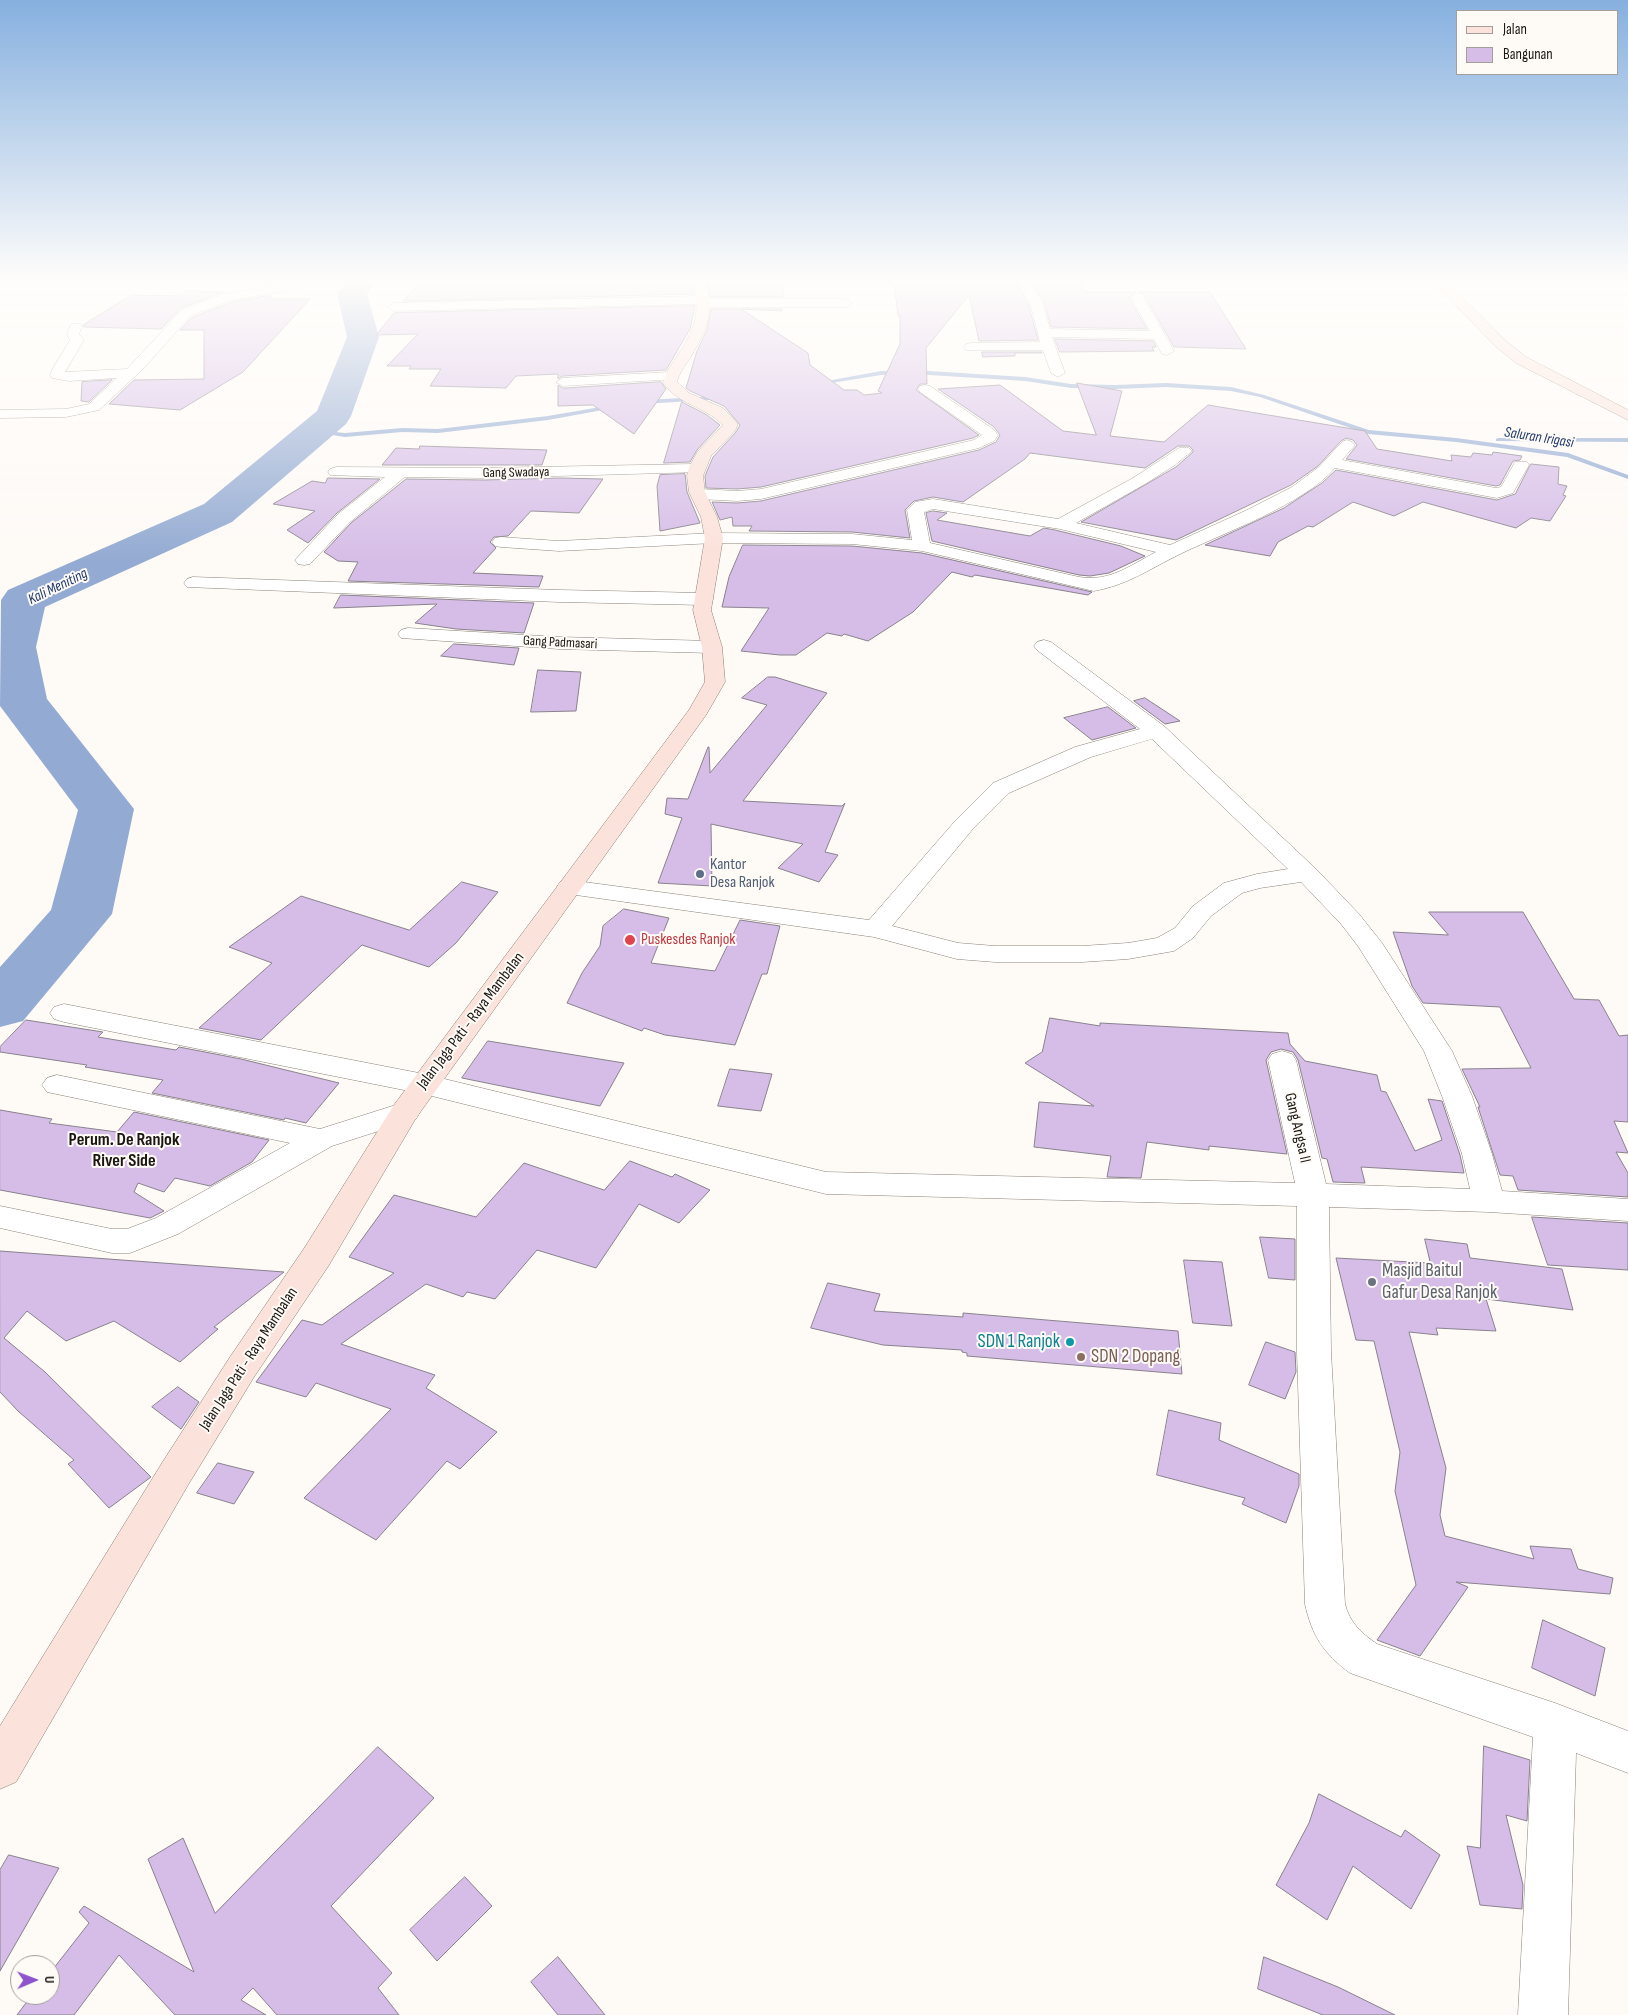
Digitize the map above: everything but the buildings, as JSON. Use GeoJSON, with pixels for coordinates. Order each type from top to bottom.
{"type":"FeatureCollection","features":[{"type":"Feature","properties":{"kind":"street"},"geometry":{"type":"LineString","coordinates":[[57,374],[69,377],[114,374]]}},
{"type":"Feature","properties":{"kind":"street"},"geometry":{"type":"LineString","coordinates":[[0,414],[66,413],[90,408],[99,404],[129,374]]}},
{"type":"Feature","properties":{"kind":"street"},"geometry":{"type":"LineString","coordinates":[[1548,374],[1628,416]]}},
{"type":"Feature","properties":{"kind":"street"},"geometry":{"type":"LineString","coordinates":[[563,382],[671,376],[670,383],[684,396],[718,411],[730,421],[731,426],[704,454],[697,482]]}},
{"type":"Feature","properties":{"kind":"street","name":"Gang Swadaya"},"geometry":{"type":"LineString","coordinates":[[336,472],[697,482],[736,496],[766,493],[979,443],[990,438],[988,432],[925,389]]}},
{"type":"Feature","properties":{"kind":"street"},"geometry":{"type":"LineString","coordinates":[[501,542],[566,546],[714,538],[852,539],[922,546],[1042,575],[1094,584],[1112,582],[1172,551],[1253,514],[1298,490],[1318,477],[1347,444]]}},
{"type":"Feature","properties":{"kind":"street"},"geometry":{"type":"LineString","coordinates":[[1060,524],[1128,488],[1160,469],[1184,451]]}},
{"type":"Feature","properties":{"kind":"street"},"geometry":{"type":"LineString","coordinates":[[1331,463],[1498,493],[1507,490],[1521,466]]}},
{"type":"Feature","properties":{"kind":"street"},"geometry":{"type":"LineString","coordinates":[[304,560],[344,518],[400,473]]}},
{"type":"Feature","properties":{"kind":"street","name":"Jalan Jaga Pati - Raya Mambalan"},"geometry":{"type":"LineString","coordinates":[[0,1767],[175,1474],[242,1367],[317,1256],[404,1112],[699,711],[715,682],[712,647],[702,610],[714,538],[713,527],[697,482]]}},
{"type":"Feature","properties":{"kind":"street"},"geometry":{"type":"LineString","coordinates":[[922,546],[915,510],[926,505],[940,505],[1060,524],[1172,551]]}},
{"type":"Feature","properties":{"kind":"street"},"geometry":{"type":"LineString","coordinates":[[193,583],[704,599]]}},
{"type":"Feature","properties":{"kind":"street","name":"Gang Padmasari"},"geometry":{"type":"LineString","coordinates":[[408,634],[559,643],[712,647]]}},
{"type":"Feature","properties":{"kind":"street"},"geometry":{"type":"LineString","coordinates":[[1044,646],[1156,731],[1307,874],[1350,919],[1369,943],[1438,1051],[1457,1096],[1477,1154],[1490,1201]]}},
{"type":"Feature","properties":{"kind":"street"},"geometry":{"type":"LineString","coordinates":[[875,929],[964,825],[1000,788],[1083,752],[1156,731]]}},
{"type":"Feature","properties":{"kind":"street"},"geometry":{"type":"LineString","coordinates":[[569,888],[875,929],[956,951],[996,954],[1082,954],[1148,949],[1164,945],[1184,933],[1202,911],[1233,888],[1257,881],[1307,874]]}},
{"type":"Feature","properties":{"kind":"street"},"geometry":{"type":"LineString","coordinates":[[64,1013],[424,1084],[826,1183],[1313,1195],[1490,1201],[1628,1210]]}},
{"type":"Feature","properties":{"kind":"street","name":"Gang Angsa II"},"geometry":{"type":"LineString","coordinates":[[1282,1060],[1313,1195],[1314,1352],[1325,1604],[1329,1621],[1347,1647],[1365,1659],[1555,1724],[1628,1752]]}},
{"type":"Feature","properties":{"kind":"street"},"geometry":{"type":"LineString","coordinates":[[57,1085],[321,1139]]}},
{"type":"Feature","properties":{"kind":"street"},"geometry":{"type":"LineString","coordinates":[[0,1217],[112,1242],[130,1241],[167,1226],[321,1139],[404,1112]]}},
{"type":"Feature","properties":{"kind":"street"},"geometry":{"type":"LineString","coordinates":[[1543,2015],[1555,1724]]}},
{"type":"Feature","properties":{"kind":"waterway","name":"Kali Meniting"},"geometry":{"type":"LineString","coordinates":[[0,1007],[81,914],[106,809],[22,701],[12,647],[24,600],[218,513],[333,416],[349,374]]}},
{"type":"Feature","properties":{"kind":"waterway","name":"Saluran Irigasi"},"geometry":{"type":"LineString","coordinates":[[819,383],[875,374]]}},
{"type":"Feature","properties":{"kind":"waterway","name":"Saluran Irigasi"},"geometry":{"type":"LineString","coordinates":[[946,374],[1025,379],[1071,386],[1166,385],[1231,389],[1262,396],[1368,432],[1456,440],[1568,455],[1628,477]]}},
{"type":"Feature","properties":{"kind":"waterway","name":"Saluran Irigasi"},"geometry":{"type":"LineString","coordinates":[[643,402],[721,398]]}},
{"type":"Feature","properties":{"kind":"waterway","name":"Saluran Irigasi"},"geometry":{"type":"LineString","coordinates":[[316,432],[345,435],[402,430],[438,431],[548,418],[612,407]]}},
{"type":"Feature","properties":{"kind":"waterway"},"geometry":{"type":"LineString","coordinates":[[1498,440],[1628,440]]}},
{"type":"Feature","properties":{"kind":"place","name":"Kantor Desa Ranjok"},"geometry":{"type":"Point","coordinates":[700,874]}},
{"type":"Feature","properties":{"kind":"place","name":"Puskesdes Ranjok"},"geometry":{"type":"Point","coordinates":[630,940]}},
{"type":"Feature","properties":{"kind":"place","name":"Masjid Baitul Gafur Desa Ranjok"},"geometry":{"type":"Point","coordinates":[1372,1282]}},
{"type":"Feature","properties":{"kind":"place","name":"SDN 1 Ranjok"},"geometry":{"type":"Point","coordinates":[1070,1342]}},
{"type":"Feature","properties":{"kind":"place","name":"SDN 2 Dopang"},"geometry":{"type":"Point","coordinates":[1081,1357]}},
{"type":"Feature","properties":{"kind":"district","name":"Perum. De Ranjok River Side"},"geometry":{"type":"Point","coordinates":[124,1150]}}]}
